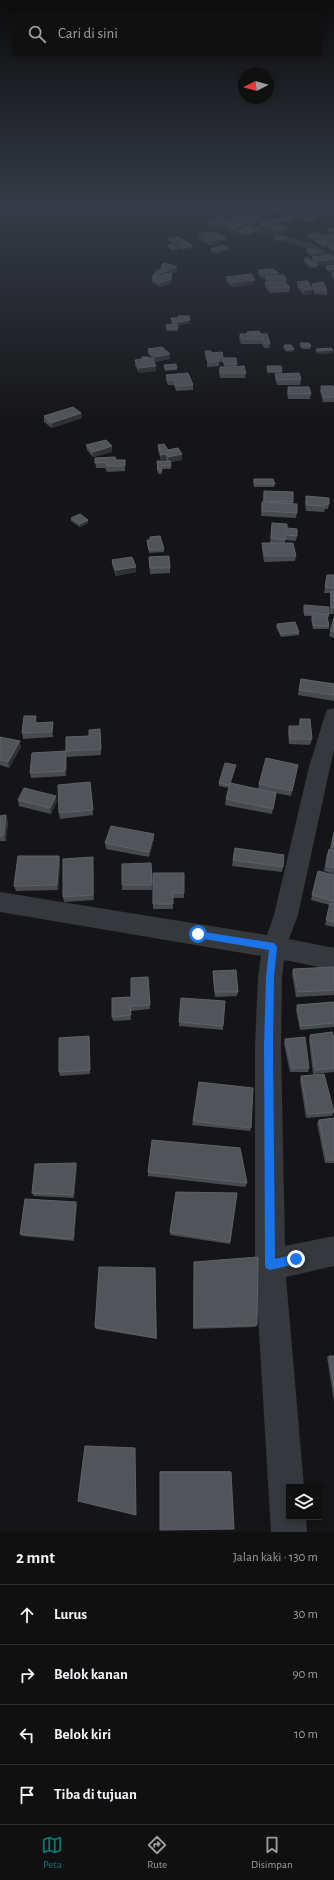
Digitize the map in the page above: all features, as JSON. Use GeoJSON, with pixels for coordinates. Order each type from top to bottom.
{"type":"FeatureCollection","features":[{"type":"Feature","properties":{"kind":"street"},"geometry":{"type":"LineString","coordinates":[[289,1532],[270,1265],[268,1046],[270,977],[274,947],[286,915],[319,767],[334,715]]}},
{"type":"Feature","properties":{"kind":"street"},"geometry":{"type":"LineString","coordinates":[[0,902],[274,947],[334,959]]}},
{"type":"Feature","properties":{"kind":"street"},"geometry":{"type":"LineString","coordinates":[[270,1265],[334,1251]]}},
{"type":"Feature","properties":{"kind":"building"},"geometry":{"type":"Polygon","coordinates":[[[154,278],[171,278],[171,279],[160,283],[154,278]]]}},
{"type":"Feature","properties":{"kind":"building"},"geometry":{"type":"Polygon","coordinates":[[[228,278],[254,278],[255,280],[233,282],[228,278]]]}},
{"type":"Feature","properties":{"kind":"building"},"geometry":{"type":"Polygon","coordinates":[[[283,281],[290,287],[270,288],[265,282],[283,281]]]}},
{"type":"Feature","properties":{"kind":"building"},"geometry":{"type":"Polygon","coordinates":[[[308,281],[312,289],[304,290],[297,282],[308,281]]]}},
{"type":"Feature","properties":{"kind":"building"},"geometry":{"type":"Polygon","coordinates":[[[323,282],[327,291],[315,290],[312,284],[323,282]]]}},
{"type":"Feature","properties":{"kind":"building"},"geometry":{"type":"Polygon","coordinates":[[[178,316],[189,316],[190,320],[173,323],[171,318],[179,318],[178,316]]]}},
{"type":"Feature","properties":{"kind":"building"},"geometry":{"type":"Polygon","coordinates":[[[177,324],[178,328],[167,329],[166,325],[177,324]]]}},
{"type":"Feature","properties":{"kind":"building"},"geometry":{"type":"Polygon","coordinates":[[[259,331],[261,334],[248,334],[247,332],[259,331]]]}},
{"type":"Feature","properties":{"kind":"building"},"geometry":{"type":"Polygon","coordinates":[[[240,334],[267,334],[270,343],[264,343],[263,339],[242,339],[240,334]]]}},
{"type":"Feature","properties":{"kind":"building"},"geometry":{"type":"Polygon","coordinates":[[[300,343],[309,343],[311,346],[302,346],[300,343]]]}},
{"type":"Feature","properties":{"kind":"building"},"geometry":{"type":"Polygon","coordinates":[[[284,345],[291,345],[294,349],[287,350],[284,345]]]}},
{"type":"Feature","properties":{"kind":"building"},"geometry":{"type":"Polygon","coordinates":[[[162,347],[170,354],[155,357],[148,349],[162,347]]]}},
{"type":"Feature","properties":{"kind":"building"},"geometry":{"type":"Polygon","coordinates":[[[331,348],[333,350],[318,351],[316,349],[331,348]]]}},
{"type":"Feature","properties":{"kind":"building"},"geometry":{"type":"Polygon","coordinates":[[[205,351],[211,351],[211,353],[222,352],[223,357],[218,357],[219,361],[208,362],[207,358],[211,357],[210,355],[206,355],[205,351]]]}},
{"type":"Feature","properties":{"kind":"building"},"geometry":{"type":"Polygon","coordinates":[[[142,357],[149,357],[148,359],[142,359],[142,357]]]}},
{"type":"Feature","properties":{"kind":"building"},"geometry":{"type":"Polygon","coordinates":[[[152,358],[156,366],[139,368],[135,360],[152,358]]]}},
{"type":"Feature","properties":{"kind":"building"},"geometry":{"type":"Polygon","coordinates":[[[223,358],[236,358],[237,364],[224,364],[223,358]]]}},
{"type":"Feature","properties":{"kind":"building"},"geometry":{"type":"Polygon","coordinates":[[[176,364],[177,368],[165,369],[164,365],[176,364]]]}},
{"type":"Feature","properties":{"kind":"building"},"geometry":{"type":"Polygon","coordinates":[[[244,366],[246,373],[220,373],[220,367],[244,366]]]}},
{"type":"Feature","properties":{"kind":"building"},"geometry":{"type":"Polygon","coordinates":[[[267,366],[281,366],[282,371],[268,371],[267,366]]]}},
{"type":"Feature","properties":{"kind":"building"},"geometry":{"type":"Polygon","coordinates":[[[188,373],[193,385],[176,386],[174,380],[168,380],[166,375],[188,373]]]}},
{"type":"Feature","properties":{"kind":"building"},"geometry":{"type":"Polygon","coordinates":[[[299,373],[301,379],[277,380],[275,374],[299,373]]]}},
{"type":"Feature","properties":{"kind":"building"},"geometry":{"type":"Polygon","coordinates":[[[321,386],[333,386],[334,397],[324,397],[321,386]]]}},
{"type":"Feature","properties":{"kind":"building"},"geometry":{"type":"Polygon","coordinates":[[[288,387],[309,387],[311,394],[289,394],[288,387]]]}},
{"type":"Feature","properties":{"kind":"building"},"geometry":{"type":"Polygon","coordinates":[[[73,407],[81,413],[51,423],[44,416],[73,407]]]}},
{"type":"Feature","properties":{"kind":"building"},"geometry":{"type":"Polygon","coordinates":[[[106,440],[112,446],[93,452],[86,445],[106,440]]]}},
{"type":"Feature","properties":{"kind":"building"},"geometry":{"type":"Polygon","coordinates":[[[164,444],[168,450],[178,448],[182,454],[168,457],[166,454],[161,455],[158,445],[164,444]]]}},
{"type":"Feature","properties":{"kind":"building"},"geometry":{"type":"Polygon","coordinates":[[[115,457],[116,460],[125,460],[125,466],[107,466],[104,462],[95,463],[95,458],[115,457]]]}},
{"type":"Feature","properties":{"kind":"building"},"geometry":{"type":"Polygon","coordinates":[[[157,461],[170,461],[171,466],[161,466],[162,471],[158,471],[157,461]]]}},
{"type":"Feature","properties":{"kind":"building"},"geometry":{"type":"Polygon","coordinates":[[[254,479],[273,479],[275,484],[255,484],[254,479]]]}},
{"type":"Feature","properties":{"kind":"building"},"geometry":{"type":"Polygon","coordinates":[[[264,491],[293,492],[293,502],[264,501],[264,491]]]}},
{"type":"Feature","properties":{"kind":"building"},"geometry":{"type":"Polygon","coordinates":[[[306,496],[329,498],[329,504],[325,504],[325,506],[307,505],[306,496]]]}},
{"type":"Feature","properties":{"kind":"building"},"geometry":{"type":"Polygon","coordinates":[[[262,502],[297,504],[297,513],[262,511],[262,502]]]}},
{"type":"Feature","properties":{"kind":"building"},"geometry":{"type":"Polygon","coordinates":[[[80,514],[88,520],[80,524],[71,518],[80,514]]]}},
{"type":"Feature","properties":{"kind":"building"},"geometry":{"type":"Polygon","coordinates":[[[272,523],[287,524],[287,528],[297,529],[297,536],[286,535],[285,540],[271,538],[272,523]]]}},
{"type":"Feature","properties":{"kind":"building"},"geometry":{"type":"Polygon","coordinates":[[[160,536],[164,549],[149,550],[147,540],[150,540],[150,537],[160,536]]]}},
{"type":"Feature","properties":{"kind":"building"},"geometry":{"type":"Polygon","coordinates":[[[262,543],[293,543],[296,556],[265,556],[262,543]]]}},
{"type":"Feature","properties":{"kind":"building"},"geometry":{"type":"Polygon","coordinates":[[[169,556],[170,568],[150,568],[149,557],[169,556]]]}},
{"type":"Feature","properties":{"kind":"building"},"geometry":{"type":"Polygon","coordinates":[[[132,557],[136,567],[116,570],[112,560],[132,557]]]}},
{"type":"Feature","properties":{"kind":"building"},"geometry":{"type":"Polygon","coordinates":[[[327,575],[334,575],[334,588],[325,587],[327,575]]]}},
{"type":"Feature","properties":{"kind":"building"},"geometry":{"type":"Polygon","coordinates":[[[331,591],[334,592],[334,608],[331,608],[331,591]]]}},
{"type":"Feature","properties":{"kind":"building"},"geometry":{"type":"Polygon","coordinates":[[[304,605],[329,607],[329,615],[304,613],[304,605]]]}},
{"type":"Feature","properties":{"kind":"building"},"geometry":{"type":"Polygon","coordinates":[[[312,616],[327,616],[329,626],[314,626],[312,616]]]}},
{"type":"Feature","properties":{"kind":"building"},"geometry":{"type":"Polygon","coordinates":[[[334,618],[334,632],[330,631],[334,618]]]}},
{"type":"Feature","properties":{"kind":"building"},"geometry":{"type":"Polygon","coordinates":[[[295,622],[299,632],[281,634],[277,624],[295,622]]]}},
{"type":"Feature","properties":{"kind":"building"},"geometry":{"type":"Polygon","coordinates":[[[301,679],[334,684],[334,695],[299,690],[301,679]]]}},
{"type":"Feature","properties":{"kind":"building"},"geometry":{"type":"Polygon","coordinates":[[[24,716],[36,716],[35,723],[53,722],[52,732],[22,733],[24,716]]]}},
{"type":"Feature","properties":{"kind":"building"},"geometry":{"type":"Polygon","coordinates":[[[300,719],[310,719],[312,739],[290,739],[289,726],[300,726],[300,719]]]}},
{"type":"Feature","properties":{"kind":"building"},"geometry":{"type":"Polygon","coordinates":[[[100,729],[101,749],[66,751],[66,737],[89,736],[89,730],[100,729]]]}},
{"type":"Feature","properties":{"kind":"building"},"geometry":{"type":"Polygon","coordinates":[[[0,737],[20,741],[8,762],[0,760],[0,737]]]}},
{"type":"Feature","properties":{"kind":"building"},"geometry":{"type":"Polygon","coordinates":[[[66,751],[65,771],[30,773],[32,753],[66,751]]]}},
{"type":"Feature","properties":{"kind":"building"},"geometry":{"type":"Polygon","coordinates":[[[266,758],[298,765],[292,791],[259,784],[266,758]]]}},
{"type":"Feature","properties":{"kind":"building"},"geometry":{"type":"Polygon","coordinates":[[[225,763],[236,765],[229,785],[219,783],[225,763]]]}},
{"type":"Feature","properties":{"kind":"building"},"geometry":{"type":"Polygon","coordinates":[[[90,782],[93,810],[59,813],[58,785],[90,782]]]}},
{"type":"Feature","properties":{"kind":"building"},"geometry":{"type":"Polygon","coordinates":[[[230,783],[276,793],[273,809],[226,799],[230,783]]]}},
{"type":"Feature","properties":{"kind":"building"},"geometry":{"type":"Polygon","coordinates":[[[24,788],[56,796],[50,808],[18,800],[24,788]]]}},
{"type":"Feature","properties":{"kind":"building"},"geometry":{"type":"Polygon","coordinates":[[[6,815],[4,836],[0,836],[0,816],[6,815]]]}},
{"type":"Feature","properties":{"kind":"building"},"geometry":{"type":"Polygon","coordinates":[[[111,826],[154,834],[149,852],[105,843],[111,826]]]}},
{"type":"Feature","properties":{"kind":"building"},"geometry":{"type":"Polygon","coordinates":[[[334,832],[334,848],[331,848],[334,832]]]}},
{"type":"Feature","properties":{"kind":"building"},"geometry":{"type":"Polygon","coordinates":[[[235,848],[284,855],[283,867],[233,860],[235,848]]]}},
{"type":"Feature","properties":{"kind":"building"},"geometry":{"type":"Polygon","coordinates":[[[329,849],[334,851],[334,868],[326,866],[329,849]]]}},
{"type":"Feature","properties":{"kind":"building"},"geometry":{"type":"Polygon","coordinates":[[[18,856],[59,856],[57,885],[14,886],[18,856]]]}},
{"type":"Feature","properties":{"kind":"building"},"geometry":{"type":"Polygon","coordinates":[[[93,857],[93,895],[63,897],[63,859],[93,857]]]}},
{"type":"Feature","properties":{"kind":"building"},"geometry":{"type":"Polygon","coordinates":[[[151,863],[152,885],[122,885],[122,864],[151,863]]]}},
{"type":"Feature","properties":{"kind":"building"},"geometry":{"type":"Polygon","coordinates":[[[318,871],[334,875],[334,901],[312,895],[318,871]]]}},
{"type":"Feature","properties":{"kind":"building"},"geometry":{"type":"Polygon","coordinates":[[[153,873],[184,873],[184,893],[173,893],[173,904],[153,904],[153,873]]]}},
{"type":"Feature","properties":{"kind":"building"},"geometry":{"type":"Polygon","coordinates":[[[330,903],[334,904],[334,922],[326,920],[330,903]]]}},
{"type":"Feature","properties":{"kind":"building"},"geometry":{"type":"Polygon","coordinates":[[[334,967],[334,990],[298,992],[293,969],[334,967]]]}},
{"type":"Feature","properties":{"kind":"building"},"geometry":{"type":"Polygon","coordinates":[[[236,970],[238,992],[215,992],[213,971],[236,970]]]}},
{"type":"Feature","properties":{"kind":"building"},"geometry":{"type":"Polygon","coordinates":[[[148,977],[150,1005],[130,1006],[131,1015],[112,1017],[112,998],[131,997],[131,978],[148,977]]]}},
{"type":"Feature","properties":{"kind":"building"},"geometry":{"type":"Polygon","coordinates":[[[181,998],[225,1001],[223,1026],[179,1022],[181,998]]]}},
{"type":"Feature","properties":{"kind":"building"},"geometry":{"type":"Polygon","coordinates":[[[334,1002],[334,1023],[301,1026],[297,1005],[334,1002]]]}},
{"type":"Feature","properties":{"kind":"building"},"geometry":{"type":"Polygon","coordinates":[[[332,1032],[334,1038],[334,1068],[315,1070],[310,1035],[332,1032]]]}},
{"type":"Feature","properties":{"kind":"building"},"geometry":{"type":"Polygon","coordinates":[[[89,1036],[90,1070],[59,1072],[59,1038],[89,1036]]]}},
{"type":"Feature","properties":{"kind":"building"},"geometry":{"type":"Polygon","coordinates":[[[305,1037],[309,1068],[292,1068],[285,1039],[305,1037]]]}},
{"type":"Feature","properties":{"kind":"building"},"geometry":{"type":"Polygon","coordinates":[[[324,1074],[334,1112],[308,1114],[301,1076],[324,1074]]]}},
{"type":"Feature","properties":{"kind":"building"},"geometry":{"type":"Polygon","coordinates":[[[199,1082],[253,1088],[251,1128],[193,1121],[199,1082]]]}},
{"type":"Feature","properties":{"kind":"building"},"geometry":{"type":"Polygon","coordinates":[[[334,1118],[334,1160],[327,1160],[319,1120],[334,1118]]]}},
{"type":"Feature","properties":{"kind":"building"},"geometry":{"type":"Polygon","coordinates":[[[152,1140],[240,1148],[247,1183],[148,1172],[152,1140]]]}},
{"type":"Feature","properties":{"kind":"building"},"geometry":{"type":"Polygon","coordinates":[[[76,1163],[73,1195],[32,1193],[35,1164],[76,1163]]]}},
{"type":"Feature","properties":{"kind":"building"},"geometry":{"type":"Polygon","coordinates":[[[176,1192],[237,1193],[230,1242],[170,1232],[176,1192]]]}},
{"type":"Feature","properties":{"kind":"building"},"geometry":{"type":"Polygon","coordinates":[[[25,1199],[76,1202],[73,1239],[20,1234],[25,1199]]]}},
{"type":"Feature","properties":{"kind":"building"},"geometry":{"type":"Polygon","coordinates":[[[258,1257],[257,1325],[194,1327],[194,1262],[258,1257]]]}},
{"type":"Feature","properties":{"kind":"building"},"geometry":{"type":"Polygon","coordinates":[[[99,1267],[155,1268],[156,1338],[95,1327],[99,1267]]]}},
{"type":"Feature","properties":{"kind":"building"},"geometry":{"type":"Polygon","coordinates":[[[329,1356],[334,1356],[334,1387],[329,1356]]]}},
{"type":"Feature","properties":{"kind":"building"},"geometry":{"type":"Polygon","coordinates":[[[85,1446],[135,1448],[136,1515],[78,1501],[85,1446]]]}},
{"type":"Feature","properties":{"kind":"building"},"geometry":{"type":"Polygon","coordinates":[[[160,1472],[231,1472],[234,1529],[160,1530],[160,1472]]]}},
{"type":"Feature","properties":{"kind":"route"},"geometry":{"type":"LineString","coordinates":[[198,934],[274,947],[270,977],[268,1046],[270,1265],[296,1259]]}}]}
